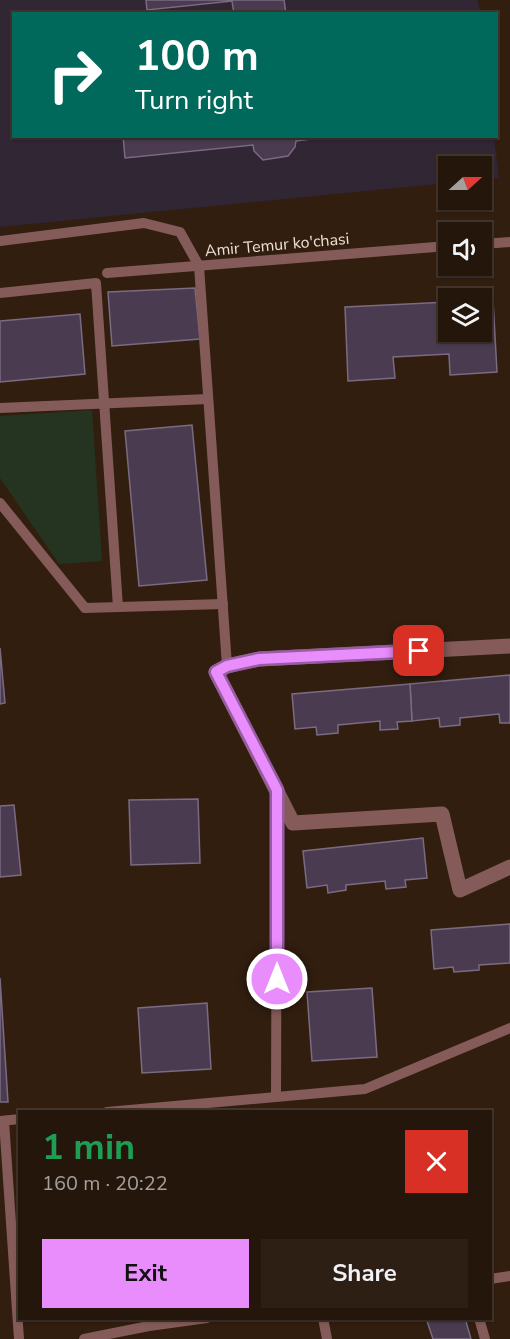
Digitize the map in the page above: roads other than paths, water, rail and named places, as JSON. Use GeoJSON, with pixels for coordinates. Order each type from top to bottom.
{"type":"FeatureCollection","features":[{"type":"Feature","properties":{"kind":"street"},"geometry":{"type":"LineString","coordinates":[[510,646],[259,659],[227,666],[216,672],[293,823],[442,814],[460,890],[510,867]]}},
{"type":"Feature","properties":{"kind":"lane"},"geometry":{"type":"LineString","coordinates":[[0,241],[144,223],[180,232],[199,266],[227,666]]}},
{"type":"Feature","properties":{"kind":"lane"},"geometry":{"type":"LineString","coordinates":[[492,243],[510,242]]}},
{"type":"Feature","properties":{"kind":"lane","name":"Amir Temur ko'chasi"},"geometry":{"type":"LineString","coordinates":[[107,273],[438,247]]}},
{"type":"Feature","properties":{"kind":"lane"},"geometry":{"type":"LineString","coordinates":[[0,293],[96,283],[118,607]]}},
{"type":"Feature","properties":{"kind":"lane"},"geometry":{"type":"LineString","coordinates":[[0,408],[208,399]]}},
{"type":"Feature","properties":{"kind":"lane"},"geometry":{"type":"LineString","coordinates":[[0,503],[85,608],[223,604]]}},
{"type":"Feature","properties":{"kind":"lane"},"geometry":{"type":"LineString","coordinates":[[276,1097],[277,790]]}},
{"type":"Feature","properties":{"kind":"lane"},"geometry":{"type":"LineString","coordinates":[[130,1110],[365,1089],[510,1028]]}},
{"type":"Feature","properties":{"kind":"lane"},"geometry":{"type":"LineString","coordinates":[[18,1119],[2,1121],[19,1339]]}},
{"type":"Feature","properties":{"kind":"lane"},"geometry":{"type":"LineString","coordinates":[[492,1279],[510,1276]]}},
{"type":"Feature","properties":{"kind":"lane"},"geometry":{"type":"LineString","coordinates":[[84,1339],[192,1320]]}},
{"type":"Feature","properties":{"kind":"lane"},"geometry":{"type":"LineString","coordinates":[[323,1320],[327,1339]]}},
{"type":"Feature","properties":{"kind":"lane"},"geometry":{"type":"LineString","coordinates":[[480,1320],[485,1339]]}}]}
